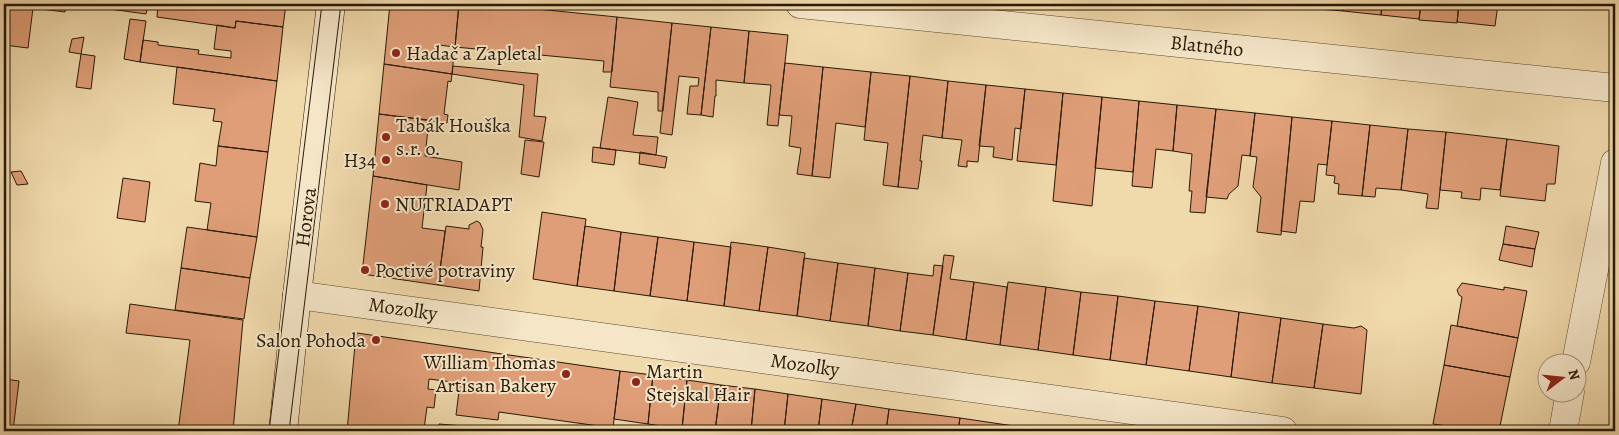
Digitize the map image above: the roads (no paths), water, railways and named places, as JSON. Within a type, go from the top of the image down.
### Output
[{"type":"street","name":"Horova","points":[[283,431],[331,4]]},
{"type":"street","name":"Blatného","points":[[800,4],[1615,88]]},
{"type":"street","points":[[1578,352],[1615,163]]},
{"type":"street","name":"Mozolky","points":[[297,295],[1283,431]]},
{"type":"street","points":[[1563,431],[1568,402]]},
{"type":"tram line","points":[[269,431],[322,4]]},
{"type":"tram line","points":[[289,431],[341,4]]},
{"type":"place","name":"Hadač a Zapletal","points":[[396,53]]},
{"type":"place","name":"Tabák Houška s.r. o.","points":[[386,137]]},
{"type":"place","name":"H34","points":[[386,160]]},
{"type":"place","name":"NUTRIADAPT","points":[[385,204]]},
{"type":"place","name":"Poctivé potraviny","points":[[365,270]]},
{"type":"place","name":"Salon Pohoda","points":[[376,340]]},
{"type":"place","name":"William Thomas Artisan Bakery","points":[[566,374]]},
{"type":"place","name":"Martin Stejskal Hair","points":[[636,382]]}]
